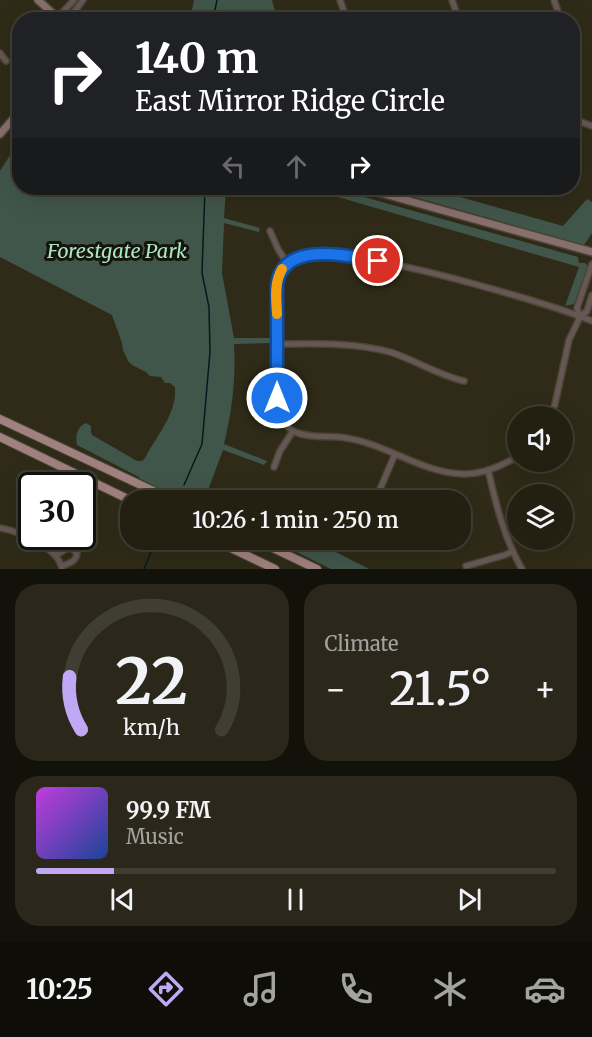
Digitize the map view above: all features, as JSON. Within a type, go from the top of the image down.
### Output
[{"type":"main road","points":[[0,418],[152,490]]},
{"type":"main road","points":[[0,437],[120,495]]},
{"type":"main road","points":[[235,550],[275,569]]},
{"type":"main road","points":[[277,550],[317,569]]},
{"type":"street","points":[[38,0],[51,12]]},
{"type":"street","points":[[65,12],[74,0]]},
{"type":"street","points":[[0,53],[6,61]]},
{"type":"street","points":[[0,134],[12,120]]},
{"type":"street","points":[[388,195],[592,252]]},
{"type":"street","points":[[270,231],[287,263]]},
{"type":"street","points":[[507,462],[480,472],[464,474],[446,472],[375,445],[347,438],[303,435],[293,431],[286,425],[277,407],[277,284],[280,272],[287,263],[301,256],[312,254],[390,263],[531,300],[592,321]]},
{"type":"street","points":[[579,317],[577,308],[592,264]]},
{"type":"street","points":[[554,406],[569,340],[579,317],[586,311],[592,295]]},
{"type":"street","points":[[277,344],[343,345],[389,352],[464,381]]},
{"type":"street","points":[[274,467],[280,451],[293,431]]},
{"type":"street","points":[[380,490],[395,454]]},
{"type":"street","points":[[488,470],[501,521],[522,569]]},
{"type":"street","points":[[0,528],[24,536],[51,551],[60,563]]},
{"type":"street","points":[[466,566],[513,551]]},
{"type":"green space","points":[[194,0],[272,0],[275,12],[191,12]]},
{"type":"green space","name":"Forestgate Park","points":[[12,152],[12,195],[226,195],[224,218],[260,228],[259,232],[224,223],[222,273],[234,338],[273,338],[273,342],[234,344],[233,395],[224,444],[267,461],[264,465],[223,450],[208,490],[162,490],[77,445],[77,432],[86,423],[91,426],[92,435],[137,461],[142,461],[170,415],[175,387],[170,383],[165,383],[161,377],[150,376],[128,361],[112,315],[0,257],[0,171]]},
{"type":"green space","points":[[331,195],[353,197],[357,195],[578,257],[579,263],[585,263],[588,267],[574,304],[565,306],[579,267]]},
{"type":"green space","points":[[408,195],[453,195],[563,226],[587,199],[592,202],[592,233],[584,245]]},
{"type":"green space","points":[[292,550],[332,550],[369,569],[331,569]]},
{"type":"waterway","points":[[215,12],[217,0]]},
{"type":"waterway","points":[[184,485],[202,444],[210,352],[209,307],[202,273],[205,195]]},
{"type":"waterway","points":[[144,569],[152,550]]},
{"type":"slow traffic","points":[[277,314],[277,284],[282,269]]},
{"type":"route","points":[[277,398],[277,284],[280,272],[295,258],[312,254],[378,261]]}]
